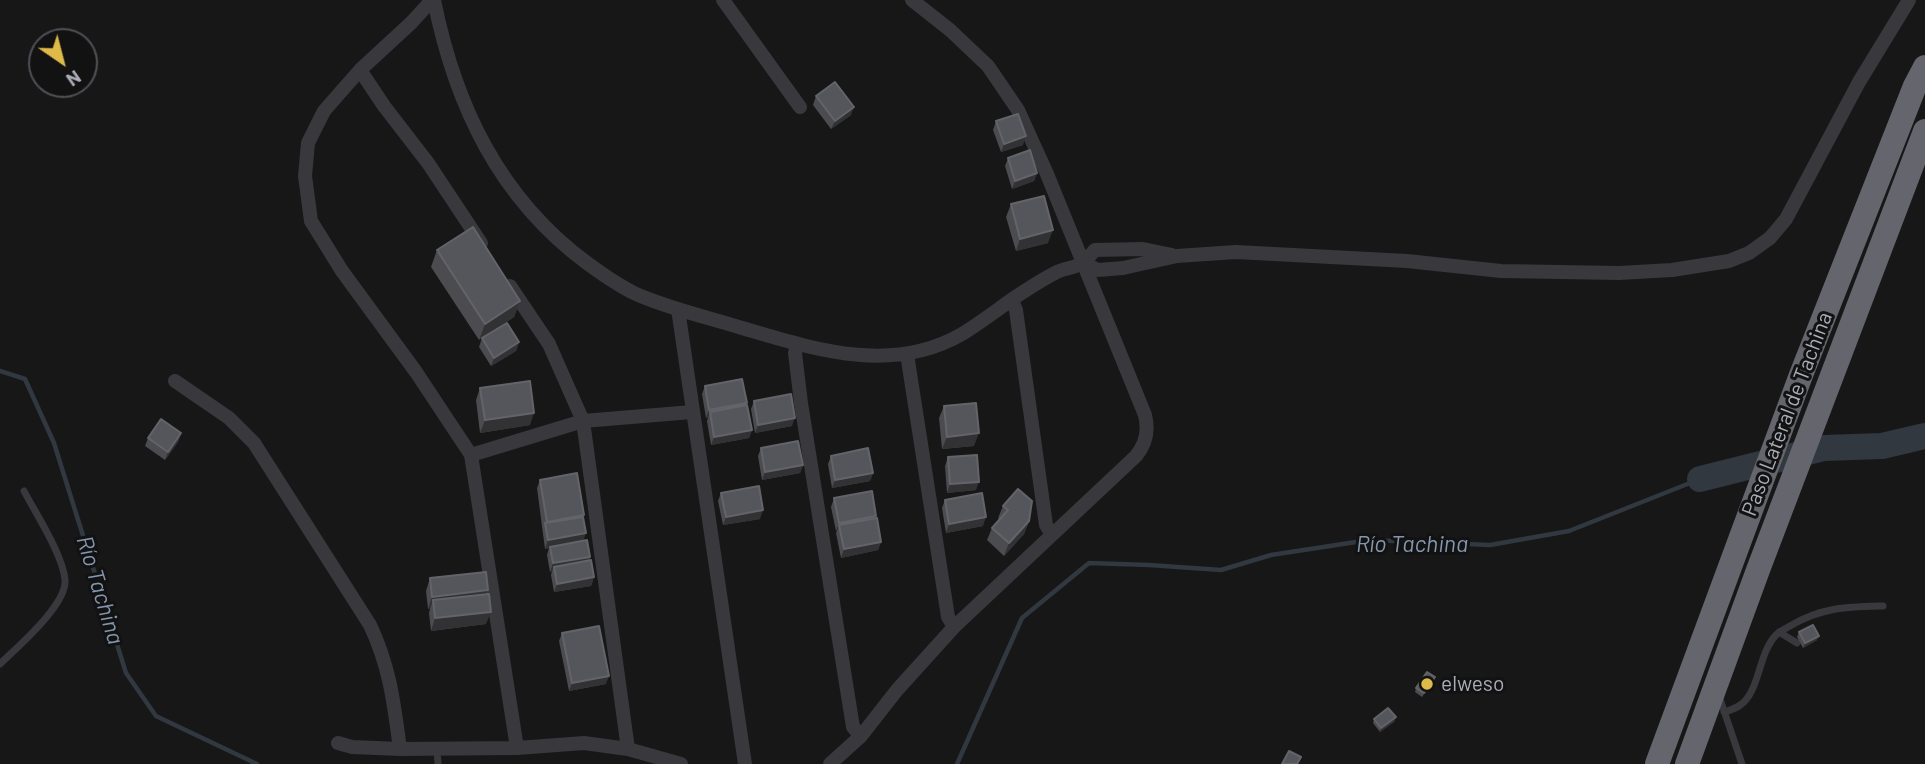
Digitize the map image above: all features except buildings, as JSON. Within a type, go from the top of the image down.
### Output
[{"type":"highway","name":"Paso Lateral de Tachina","points":[[1657,764],[1801,375],[1915,86],[1925,67]]},
{"type":"highway","name":"Paso Lateral de Tachina","points":[[1687,764],[1925,131]]},
{"type":"highway","points":[[1703,641],[1728,650]]},
{"type":"street","points":[[433,0],[360,70],[324,111],[308,143],[305,176],[311,221],[342,271],[416,372],[471,455],[517,748]]},
{"type":"street","points":[[433,0],[441,35],[465,102],[482,141],[512,189],[536,219],[565,247],[636,293],[678,309],[820,350],[877,356],[907,354],[960,335],[1057,272],[1083,263],[1095,250],[1143,249],[1177,256]]},
{"type":"street","points":[[723,0],[800,107]]},
{"type":"street","points":[[833,763],[861,736],[897,690],[954,627],[1142,450],[1147,435],[1145,415],[1047,174],[1018,110],[988,66],[912,0]]},
{"type":"street","points":[[1083,263],[1098,270],[1123,268],[1177,256],[1236,252],[1407,261],[1501,271],[1619,273],[1672,270],[1729,261],[1749,253],[1770,237],[1786,219],[1859,82],[1909,0]]},
{"type":"street","points":[[360,70],[428,163],[489,254]]},
{"type":"street","points":[[504,276],[549,344],[583,421],[628,749]]},
{"type":"street","points":[[1012,300],[1016,310],[1046,525],[1052,535]]},
{"type":"street","points":[[678,309],[745,764]]},
{"type":"street","points":[[797,344],[795,353],[801,403],[838,636],[853,727],[861,736]]},
{"type":"street","points":[[907,354],[948,617],[954,627]]},
{"type":"street","points":[[175,381],[229,418],[254,443],[370,625],[389,673],[400,750]]},
{"type":"street","points":[[471,455],[583,421],[692,412]]},
{"type":"street","points":[[338,743],[437,757],[584,743],[628,749],[681,764]]},
{"type":"lane","points":[[0,664],[39,626],[58,602],[65,582],[60,561],[24,491]]},
{"type":"lane","points":[[1724,712],[1744,702],[1751,691],[1761,661],[1779,632],[1799,621],[1838,607],[1883,606]]},
{"type":"lane","points":[[1779,632],[1797,643]]},
{"type":"lane","points":[[1715,685],[1742,764]]},
{"type":"waterway","name":"Río Tachina","points":[[0,371],[25,379],[54,443],[126,673],[156,716],[257,764]]},
{"type":"waterway","name":"Río Tachina","points":[[1700,479],[1824,448],[1882,446],[1925,436]]},
{"type":"waterway","name":"Río Tachina","points":[[957,764],[1022,618],[1089,563],[1221,570],[1271,555],[1369,540],[1490,545],[1569,531],[1700,479]]},
{"type":"place","name":"elweso","points":[[1427,684]]}]
